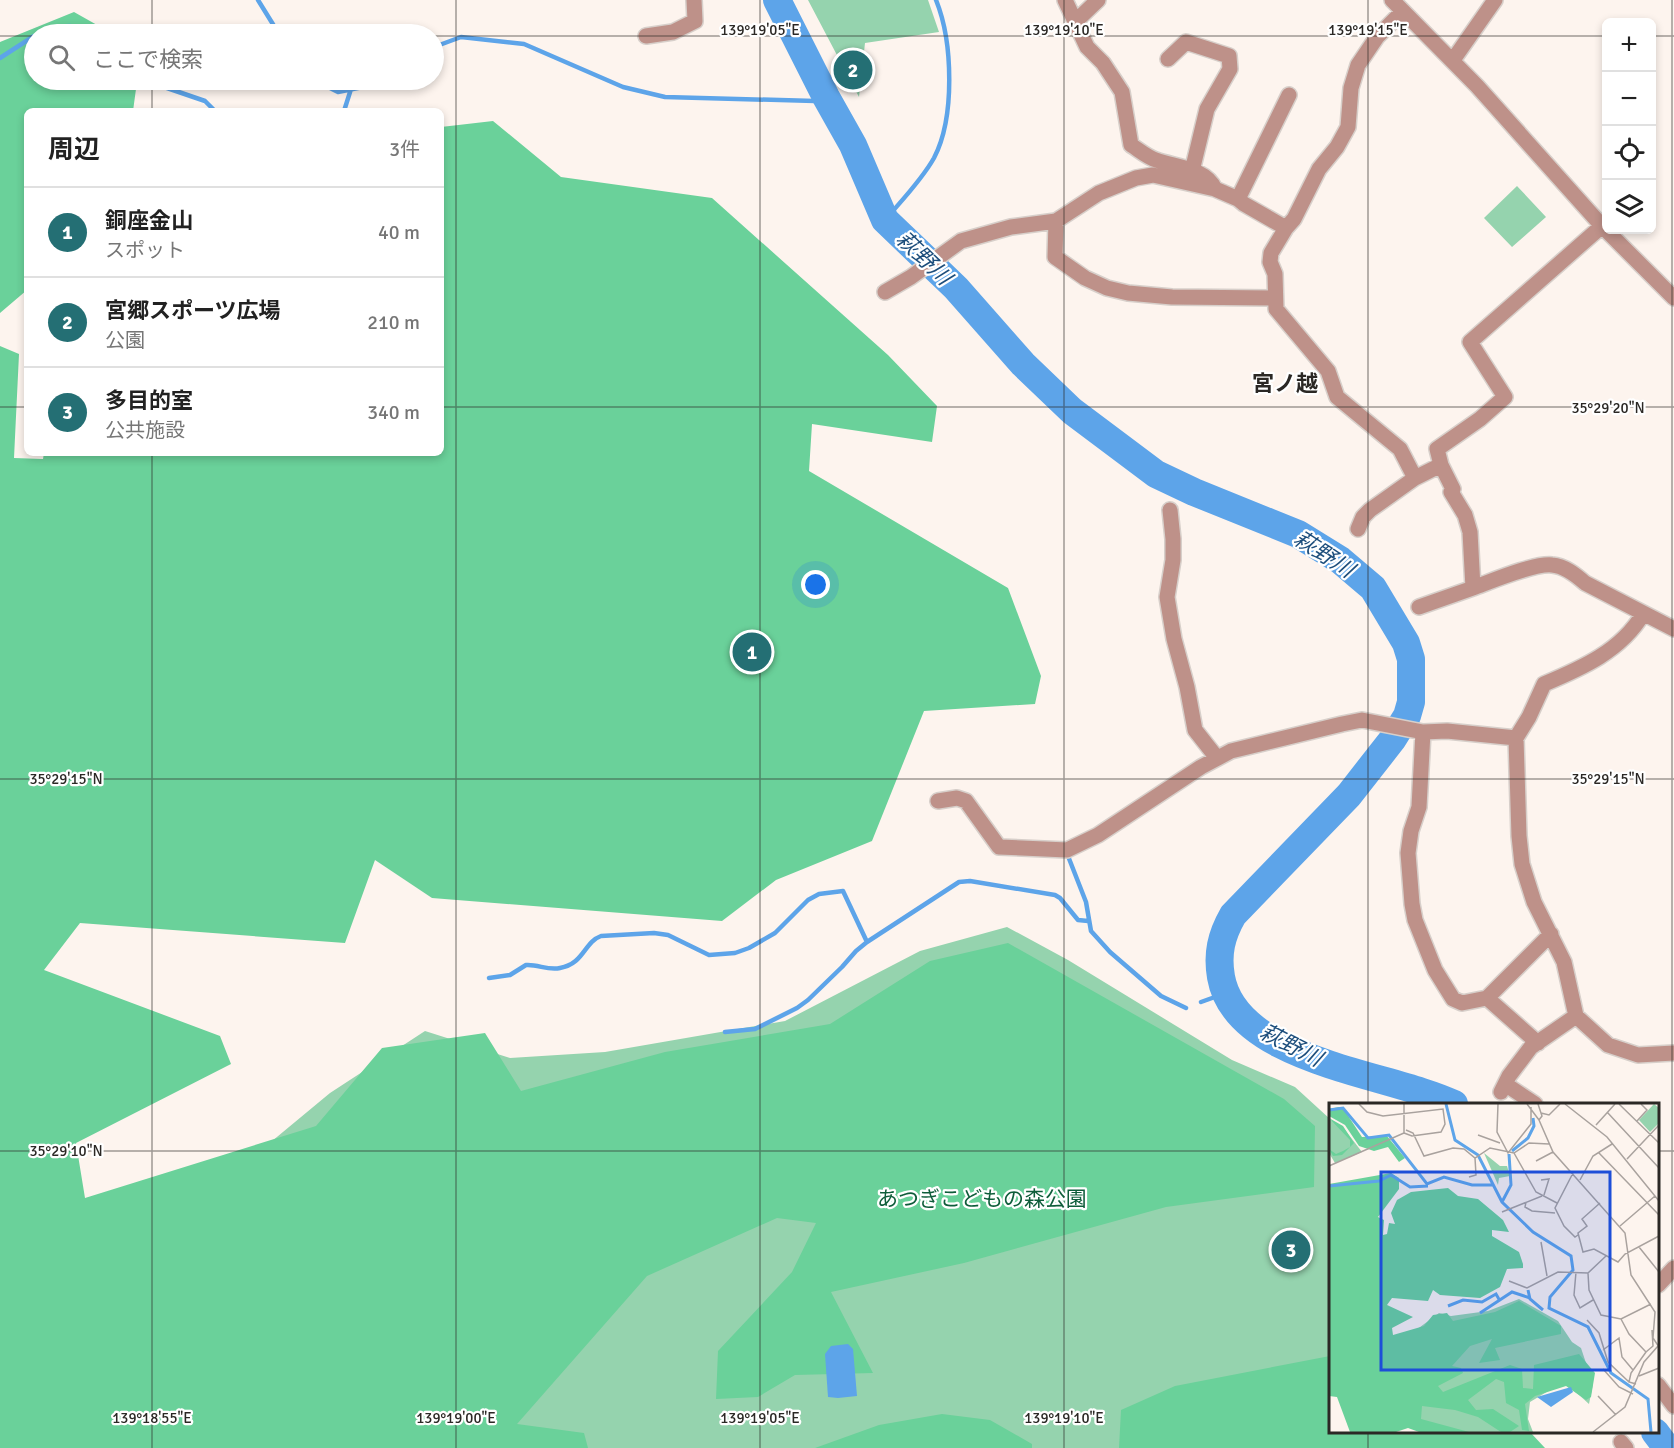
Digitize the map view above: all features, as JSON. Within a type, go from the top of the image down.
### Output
[{"type":"street","points":[[646,36],[673,32],[695,21],[694,0]]},
{"type":"street","points":[[1065,0],[1087,47],[1103,63],[1122,92],[1131,145],[1153,159],[1192,171],[1212,182],[1215,189]]},
{"type":"street","points":[[1076,22],[1098,0]]},
{"type":"street","points":[[1453,60],[1495,0]]},
{"type":"street","points":[[1415,478],[1400,449],[1337,397],[1328,371],[1276,309],[1275,274],[1270,262],[1271,254],[1294,219],[1319,169],[1337,147],[1348,127],[1351,88],[1358,65],[1398,5],[1453,60],[1602,226],[1470,342],[1505,397],[1437,449],[1440,465],[1453,489],[1451,492],[1468,523],[1473,588]]},
{"type":"street","points":[[1168,59],[1186,42],[1229,56],[1230,69],[1207,109],[1192,171]]},
{"type":"street","points":[[1238,199],[1289,95]]},
{"type":"street","points":[[885,292],[911,277],[961,241],[1011,227],[1056,220],[1099,194],[1136,178],[1153,175],[1215,189],[1238,199],[1286,228]]},
{"type":"street","points":[[1056,220],[1055,257],[1085,278],[1107,288],[1128,293],[1172,297],[1275,298]]},
{"type":"street","points":[[1610,234],[1674,298]]},
{"type":"street","points":[[1358,529],[1370,510],[1415,478],[1440,465]]},
{"type":"street","points":[[1170,510],[1173,550],[1167,597],[1174,639],[1187,687],[1194,730],[1217,758]]},
{"type":"street","points":[[1419,607],[1538,566],[1550,564],[1575,574],[1585,583],[1674,629]]},
{"type":"street","points":[[1643,614],[1624,637],[1591,664],[1544,684],[1529,717],[1516,738],[1518,825],[1522,864],[1534,902],[1564,962],[1576,1016],[1608,1045],[1638,1055],[1674,1053]]},
{"type":"street","points":[[938,801],[957,798],[966,801],[999,847],[1067,850],[1098,835],[1201,767],[1231,751],[1362,720],[1421,731],[1447,731],[1516,738]]},
{"type":"street","points":[[1421,731],[1419,807],[1411,831],[1408,853],[1415,920],[1436,970],[1453,999],[1462,1003],[1487,998],[1551,934]]},
{"type":"street","points":[[1487,998],[1538,1043]]},
{"type":"street","points":[[1533,1103],[1503,1088],[1531,1047],[1576,1016]]},
{"type":"street","points":[[1659,1284],[1674,1268]]},
{"type":"street","points":[[1659,1386],[1674,1406]]},
{"type":"green space","points":[[808,0],[928,0],[939,32],[865,43],[859,97]]},
{"type":"green space","points":[[74,12],[95,24],[44,24]]},
{"type":"green space","points":[[24,32],[24,90],[136,90],[133,108],[24,108],[24,293],[0,313],[0,42]]},
{"type":"green space","points":[[493,121],[561,177],[712,198],[888,355],[937,406],[932,442],[812,424],[809,471],[1008,588],[1041,676],[1035,704],[924,711],[872,841],[776,880],[722,921],[432,898],[375,860],[345,943],[80,923],[44,970],[220,1036],[231,1064],[76,1143],[85,1198],[316,1126],[382,1048],[485,1033],[521,1091],[665,1052],[830,1024],[930,961],[1008,943],[1284,1099],[1315,1126],[1314,1187],[1166,1207],[964,1263],[831,1292],[873,1373],[795,1375],[758,1397],[716,1399],[718,1351],[792,1272],[816,1223],[777,1218],[647,1276],[517,1424],[584,1433],[588,1448],[0,1448],[0,346],[19,354],[14,458],[43,459],[44,456],[444,456],[444,127]]},
{"type":"green space","points":[[1517,186],[1546,217],[1512,247],[1484,218]]},
{"type":"green space","name":"あつぎこどもの森公園","points":[[1007,927],[1068,960],[1232,1060],[1295,1087],[1329,1118],[1329,1433],[1521,1448],[103,1448],[225,1180],[330,1093],[425,1031],[510,1058],[605,1052],[785,1021],[920,951]]},
{"type":"green space","points":[[1329,1356],[1329,1433],[1531,1433],[1545,1448],[1119,1448],[1121,1410],[1175,1386]]},
{"type":"green space","points":[[942,1414],[990,1420],[1032,1444],[1032,1448],[815,1448],[879,1425]]},
{"type":"water","points":[[848,1344],[853,1349],[857,1396],[828,1397],[825,1354],[831,1346]]},
{"type":"waterway","points":[[258,0],[273,24]]},
{"type":"waterway","name":"萩野川","points":[[777,0],[853,145],[885,220],[956,288],[1023,364],[1072,411],[1156,474],[1298,534],[1340,560],[1373,588],[1406,643],[1411,659],[1411,702],[1407,716],[1392,740],[1349,795],[1233,915],[1221,945],[1221,977],[1233,1006],[1255,1028],[1284,1046],[1319,1061],[1426,1093],[1451,1103]]},
{"type":"waterway","points":[[885,220],[917,183],[934,158],[946,122],[948,58],[942,17],[936,0]]},
{"type":"waterway","points":[[444,43],[461,37],[524,44],[623,87],[665,97],[815,101],[826,97]]},
{"type":"waterway","points":[[0,58],[24,42]]},
{"type":"waterway","points":[[173,90],[205,101],[212,108]]},
{"type":"waterway","points":[[334,90],[338,92],[348,90]]},
{"type":"waterway","points":[[345,108],[351,90]]},
{"type":"waterway","points":[[1068,856],[1086,902],[1091,931],[1110,952],[1161,996],[1186,1008]]},
{"type":"waterway","points":[[725,1032],[755,1029],[797,1008],[867,942],[959,882],[970,881],[1055,895],[1078,920],[1088,921]]},
{"type":"waterway","points":[[489,978],[510,975],[526,965],[551,969],[568,966],[579,958],[595,939],[601,936],[654,933],[668,935],[709,955],[735,953],[775,933],[808,900],[819,894],[843,891],[867,942]]},
{"type":"waterway","points":[[1201,1002],[1226,993]]},
{"type":"waterway","name":"萩野川","points":[[1656,1433],[1667,1448]]},
{"type":"place","name":"宮郷スポーツ広場","points":[[853,70]]},
{"type":"place","name":"銅座金山","points":[[752,652]]},
{"type":"place","name":"多目的室","points":[[1291,1250]]},
{"type":"district","name":"宮ノ越","points":[[1285,383]]}]
